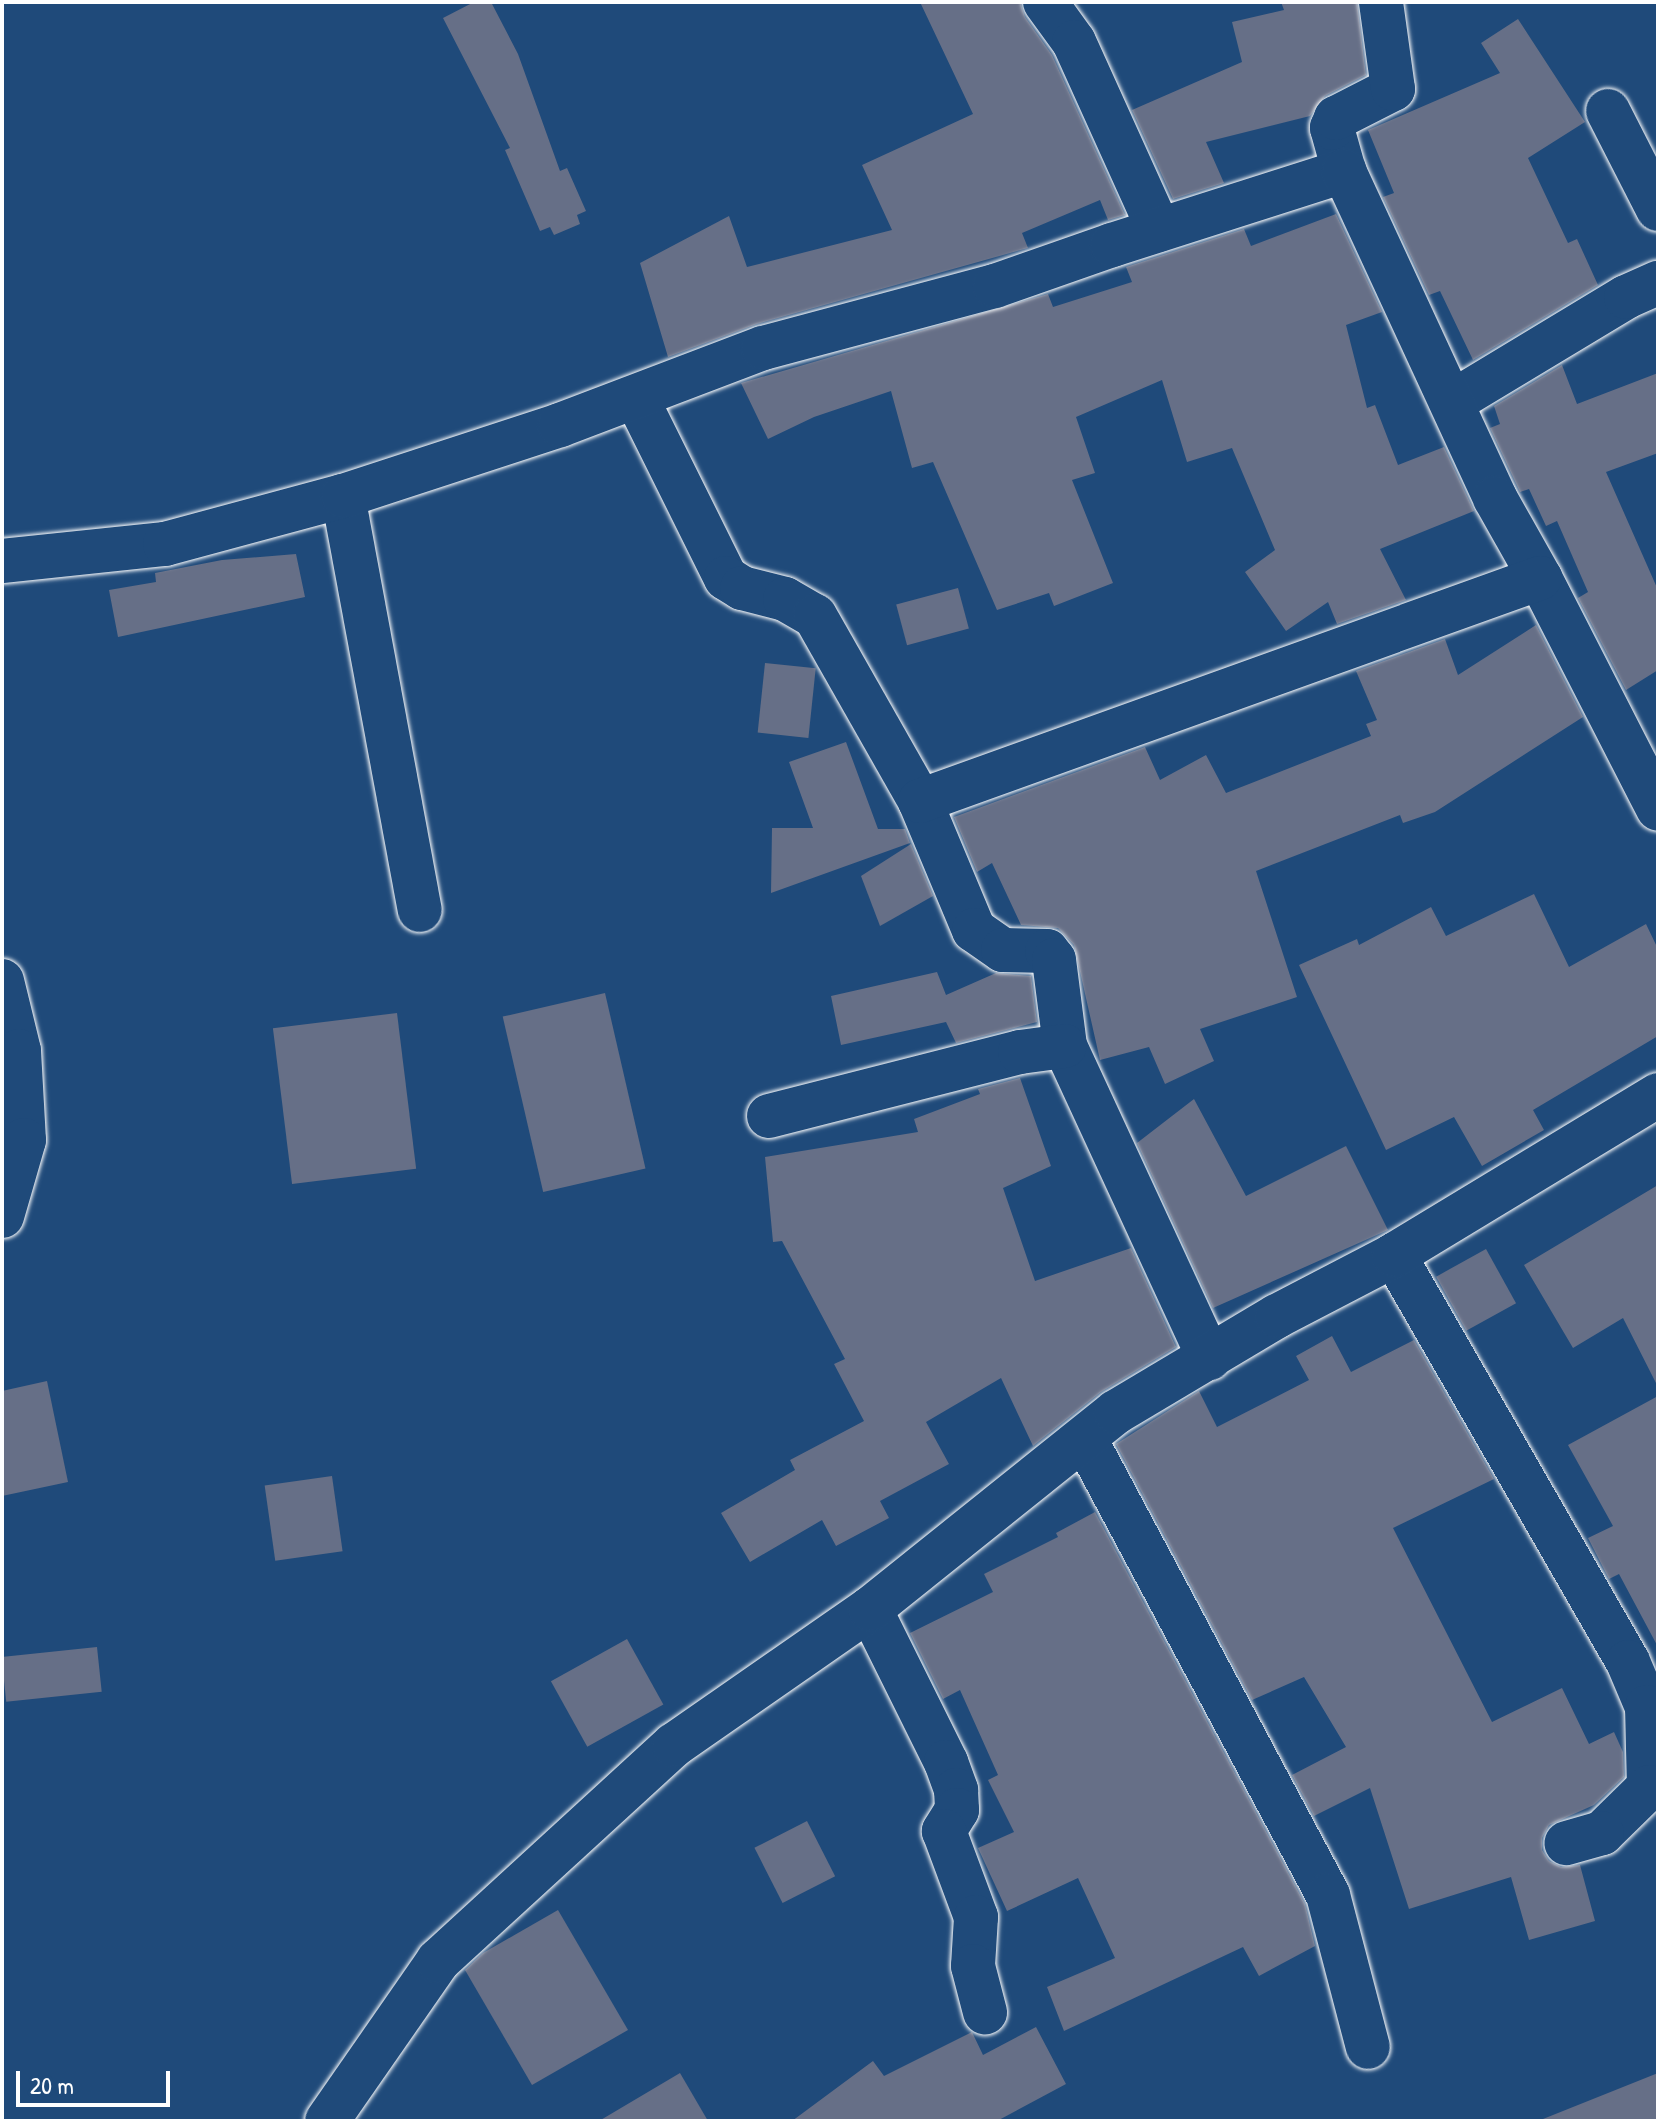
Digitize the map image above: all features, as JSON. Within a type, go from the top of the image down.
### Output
[{"type":"street","points":[[1045,2],[1074,42],[1159,230]]},
{"type":"street","points":[[1381,2],[1393,89],[1336,118],[1332,128],[1344,171],[1495,498],[1540,578],[1658,809]]},
{"type":"street","points":[[1608,111],[1658,209]]},
{"type":"street","points":[[2,561],[165,544],[343,496],[636,397],[763,348],[995,286],[1344,171]]},
{"type":"street","points":[[1452,402],[1626,297],[1658,283]]},
{"type":"street","points":[[636,397],[726,578],[742,588],[785,599],[815,616],[920,801],[974,930],[1003,950],[1047,951],[1054,960],[1065,1046],[1209,1358]]},
{"type":"street","points":[[343,496],[420,910]]},
{"type":"street","points":[[920,801],[1540,578]]},
{"type":"street","points":[[2,981],[19,1051],[24,1140],[2,1216]]},
{"type":"street","points":[[769,1116],[1020,1052],[1065,1046]]},
{"type":"street","points":[[327,2121],[438,1961],[674,1745],[870,1609],[1116,1412],[1277,1316],[1394,1255],[1658,1095]]},
{"type":"street","points":[[1394,1255],[1643,1657],[1649,1787],[1602,1833],[1566,1843]]},
{"type":"street","points":[[1085,1439],[1328,1895],[1368,2047]]},
{"type":"street","points":[[870,1609],[946,1762],[956,1790],[959,1804],[944,1831],[976,1917],[973,1966],[985,2012]]},
{"type":"building","points":[[474,2],[491,2],[518,54],[560,171],[567,168],[586,211],[577,215],[580,224],[554,235],[550,227],[540,231],[505,150],[510,148],[443,18]]},
{"type":"building","points":[[920,2],[1020,2],[1025,17],[1052,55],[1125,215],[1108,220],[1100,200],[1022,233],[1028,248],[757,324],[668,357],[640,263],[729,216],[747,267],[892,230],[862,165],[973,114]]},
{"type":"building","points":[[1281,2],[1357,2],[1366,75],[1325,96],[1310,116],[1206,142],[1224,183],[1173,199],[1132,110],[1242,62],[1232,22],[1284,10]]},
{"type":"building","points":[[1518,19],[1585,122],[1528,158],[1568,243],[1577,239],[1598,285],[1473,360],[1440,291],[1429,295],[1383,197],[1394,193],[1368,130],[1500,73],[1481,43]]},
{"type":"building","points":[[1336,214],[1382,312],[1346,325],[1367,408],[1375,405],[1398,465],[1444,447],[1474,511],[1380,549],[1406,600],[1337,624],[1328,602],[1286,631],[1245,572],[1275,550],[1232,448],[1187,462],[1162,380],[1076,417],[1095,473],[1072,480],[1113,583],[1054,606],[1049,593],[997,610],[933,462],[912,468],[891,391],[814,417],[768,439],[741,383],[1048,294],[1053,307],[1132,282],[1126,267],[1244,229],[1251,246]]},
{"type":"building","points":[[1562,365],[1577,404],[1658,373],[1658,453],[1606,472],[1658,590],[1658,670],[1626,690],[1578,598],[1588,592],[1557,521],[1546,526],[1529,489],[1520,492],[1490,428],[1500,424],[1494,406]]},
{"type":"building","points":[[296,554],[305,597],[118,637],[109,590],[156,582],[155,573],[222,560]]},
{"type":"building","points":[[958,588],[969,629],[907,645],[896,605]]},
{"type":"building","points":[[1536,625],[1583,717],[1435,812],[1403,823],[1400,815],[1256,871],[1297,997],[1200,1029],[1214,1061],[1165,1084],[1149,1047],[1100,1060],[1074,945],[1058,928],[1021,925],[992,863],[977,872],[954,817],[1145,747],[1160,780],[1206,755],[1226,793],[1371,736],[1366,724],[1377,720],[1356,671],[1445,639],[1458,675]]},
{"type":"building","points":[[765,663],[816,668],[808,738],[758,733]]},
{"type":"building","points":[[846,742],[878,829],[905,829],[910,843],[771,893],[772,828],[813,828],[789,762]]},
{"type":"building","points":[[911,844],[933,896],[880,926],[861,876]]},
{"type":"building","points":[[1534,894],[1569,967],[1646,924],[1658,949],[1658,1036],[1533,1110],[1544,1130],[1482,1166],[1454,1117],[1386,1150],[1299,965],[1357,939],[1359,945],[1431,907],[1446,936]]},
{"type":"building","points":[[937,972],[946,995],[996,973],[1031,976],[1037,1022],[956,1043],[946,1022],[841,1045],[831,996]]},
{"type":"building","points":[[605,993],[645,1168],[543,1192],[503,1017]]},
{"type":"building","points":[[397,1013],[416,1169],[292,1184],[273,1028]]},
{"type":"building","points":[[1020,1078],[1051,1166],[1003,1188],[1035,1281],[1131,1248],[1176,1347],[1101,1392],[1033,1446],[1001,1378],[926,1422],[949,1464],[880,1501],[889,1518],[836,1546],[822,1520],[750,1562],[721,1513],[795,1470],[790,1460],[864,1421],[834,1364],[845,1359],[782,1241],[773,1242],[765,1157],[918,1132],[914,1119],[980,1094],[978,1089]]},
{"type":"building","points":[[1194,1099],[1246,1196],[1346,1146],[1388,1230],[1213,1308],[1137,1143]]},
{"type":"building","points":[[1658,1185],[1658,1387],[1623,1318],[1573,1348],[1524,1265]]},
{"type":"building","points":[[1486,1249],[1516,1303],[1466,1331],[1436,1277]]},
{"type":"building","points":[[1332,1336],[1351,1372],[1414,1340],[1494,1479],[1393,1528],[1492,1722],[1562,1688],[1589,1744],[1614,1732],[1623,1752],[1624,1777],[1594,1805],[1549,1825],[1542,1838],[1542,1850],[1549,1861],[1561,1867],[1580,1865],[1595,1921],[1529,1940],[1511,1877],[1409,1909],[1370,1788],[1314,1816],[1292,1775],[1346,1747],[1304,1677],[1252,1700],[1116,1444],[1199,1391],[1217,1427],[1309,1380],[1296,1356]]},
{"type":"building","points":[[47,1381],[68,1482],[2,1496],[2,1391]]},
{"type":"building","points":[[1658,1396],[1658,1647],[1619,1574],[1609,1579],[1588,1538],[1613,1526],[1568,1445]]},
{"type":"building","points":[[332,1476],[343,1551],[275,1561],[265,1485]]},
{"type":"building","points":[[1095,1512],[1305,1904],[1315,1946],[1259,1976],[1243,1947],[1064,2031],[1047,1987],[1115,1958],[1078,1878],[1007,1911],[978,1848],[1014,1832],[988,1780],[998,1775],[960,1690],[943,1699],[910,1633],[993,1592],[984,1574],[1058,1537],[1056,1533]]},
{"type":"building","points":[[627,1639],[663,1705],[587,1747],[551,1681]]},
{"type":"building","points":[[97,1647],[102,1692],[6,1702],[2,1657]]},
{"type":"building","points":[[807,1821],[835,1876],[783,1903],[754,1848]]},
{"type":"building","points":[[558,1910],[628,2030],[532,2085],[465,1970],[483,1953]]},
{"type":"building","points":[[1036,2027],[1066,2084],[997,2121],[792,2121],[873,2061],[884,2076],[972,2032],[983,2055]]},
{"type":"building","points":[[680,2073],[708,2121],[599,2121]]},
{"type":"building","points":[[1658,2073],[1658,2121],[1543,2121],[1543,2119]]}]
